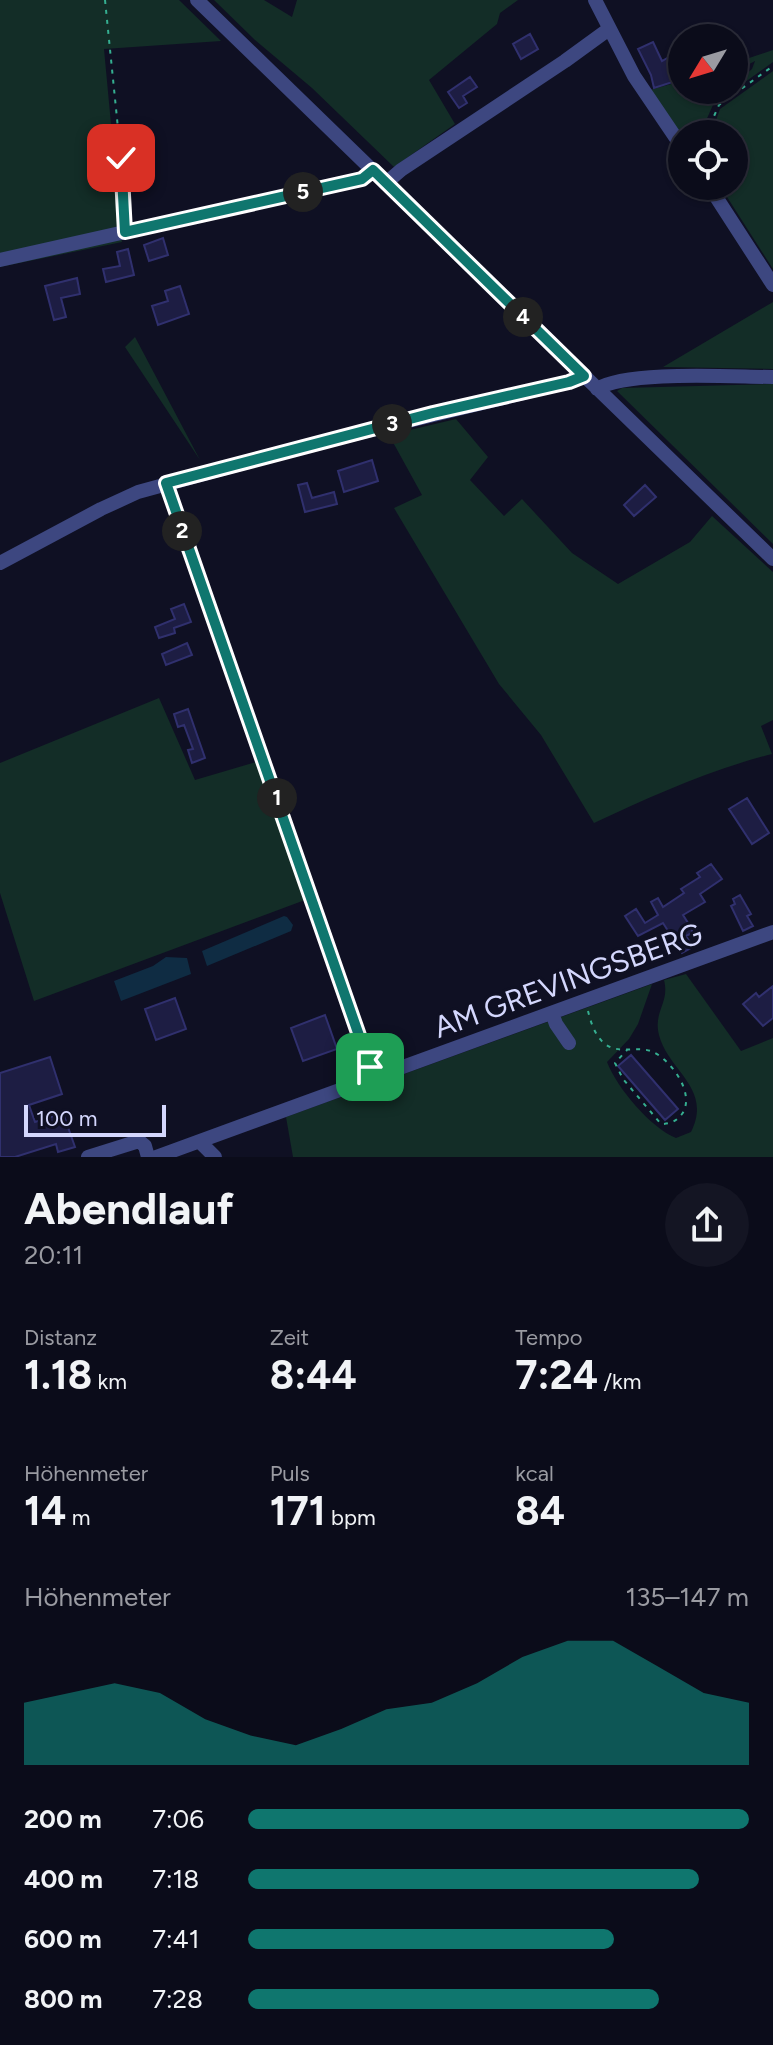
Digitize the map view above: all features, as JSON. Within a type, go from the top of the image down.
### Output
[{"type":"street","points":[[197,0],[773,559]]},
{"type":"street","points":[[595,0],[634,76],[668,126]]},
{"type":"street","points":[[386,183],[431,148],[609,29]]},
{"type":"street","points":[[0,260],[362,179],[373,170]]},
{"type":"street","points":[[718,200],[773,285]]},
{"type":"street","points":[[0,563],[101,509],[166,483],[584,376]]},
{"type":"street","points":[[597,389],[613,381],[637,378],[773,377]]},
{"type":"street","name":"AM GREVINGSBERG","points":[[156,1157],[773,932]]},
{"type":"street","points":[[552,1013],[569,1043]]},
{"type":"street","points":[[88,1157],[139,1141],[145,1146],[148,1157]]},
{"type":"street","points":[[200,1142],[215,1157]]},
{"type":"path","points":[[105,0],[125,232]]},
{"type":"path","points":[[712,120],[719,105],[773,66]]},
{"type":"path","points":[[166,483],[344,997],[376,1078]]},
{"type":"path","points":[[584,1001],[593,1028],[603,1042],[613,1049],[627,1050],[652,1052],[669,1065],[684,1087],[686,1108],[672,1123],[661,1124],[623,1079],[615,1063],[627,1050]]},
{"type":"green space","points":[[0,0],[179,0],[221,41],[104,49],[122,242],[0,267]]},
{"type":"green space","points":[[214,0],[264,0],[292,17],[297,0],[518,0],[500,13],[497,24],[429,80],[455,124],[394,167]]},
{"type":"green space","points":[[773,50],[773,62],[748,80],[748,73],[755,61],[748,65],[748,58]]},
{"type":"green space","points":[[773,71],[773,269],[729,200],[748,200],[748,120],[716,120],[720,109],[727,104],[748,104],[748,89]]},
{"type":"green space","points":[[668,85],[668,104],[714,104],[706,120],[670,120],[650,90]]},
{"type":"green space","points":[[773,302],[773,369],[663,367]]},
{"type":"green space","points":[[135,337],[200,460],[125,347]]},
{"type":"green space","points":[[773,384],[773,544],[617,391],[622,388]]},
{"type":"green space","points":[[456,419],[488,457],[470,480],[504,516],[522,499],[572,553],[618,584],[690,542],[712,516],[773,572],[773,720],[761,726],[772,754],[703,776],[594,823],[541,735],[499,684],[394,508],[422,495],[389,435]]},
{"type":"green space","points":[[159,698],[195,780],[256,762],[305,900],[34,1001],[0,893],[0,763]]},
{"type":"green space","points":[[686,974],[741,1051],[773,1038],[773,1157],[293,1157],[286,1117],[652,984],[638,1024],[629,1039],[607,1062],[627,1095],[656,1126],[676,1138],[691,1132],[697,1103],[687,1080],[664,1048],[658,1027],[665,995],[664,980]]},
{"type":"water","points":[[284,916],[293,925],[291,931],[207,966],[202,951]]},
{"type":"water","points":[[166,957],[187,958],[191,974],[121,1001],[114,981],[153,966]]},
{"type":"building","points":[[530,34],[538,49],[521,59],[513,44]]},
{"type":"building","points":[[653,42],[662,61],[668,58],[668,84],[654,88],[638,49]]},
{"type":"building","points":[[470,77],[477,87],[463,96],[467,103],[459,108],[448,92]]},
{"type":"building","points":[[163,238],[168,255],[149,261],[144,245]]},
{"type":"building","points":[[128,249],[134,275],[106,282],[103,269],[120,266],[117,252]]},
{"type":"building","points":[[77,278],[80,294],[61,298],[66,317],[54,320],[45,286]]},
{"type":"building","points":[[180,286],[189,314],[158,325],[152,306],[168,301],[165,291]]},
{"type":"building","points":[[372,460],[378,481],[344,492],[338,471]]},
{"type":"building","points":[[307,483],[312,498],[334,492],[337,504],[305,512],[298,485]]},
{"type":"building","points":[[645,485],[656,497],[634,516],[624,505]]},
{"type":"building","points":[[184,604],[191,622],[174,628],[175,633],[159,638],[155,627],[175,619],[171,609]]},
{"type":"building","points":[[187,643],[192,655],[166,665],[162,654]]},
{"type":"building","points":[[188,709],[205,758],[192,763],[188,750],[193,749],[184,725],[178,727],[174,714]]},
{"type":"building","points":[[747,798],[769,833],[752,844],[729,809]]},
{"type":"building","points":[[711,864],[722,879],[700,894],[705,902],[683,915],[692,929],[692,933],[686,936],[693,947],[682,953],[663,923],[638,936],[625,916],[636,909],[645,923],[658,915],[651,902],[658,898],[663,907],[684,893],[681,889],[700,877],[697,873]]},
{"type":"building","points":[[740,895],[751,914],[747,916],[753,926],[743,931],[731,906],[735,904],[733,899]]},
{"type":"building","points":[[773,986],[773,1018],[763,1026],[743,1004],[756,993],[759,997]]},
{"type":"building","points":[[175,998],[186,1029],[156,1040],[145,1009]]},
{"type":"building","points":[[325,1015],[337,1049],[303,1061],[291,1028]]},
{"type":"building","points":[[631,1055],[678,1109],[665,1120],[618,1066]]},
{"type":"building","points":[[50,1057],[62,1094],[29,1105],[35,1122],[63,1113],[75,1147],[58,1152],[56,1144],[15,1157],[0,1157],[0,1073]]},
{"type":"route","points":[[121,158],[125,232],[362,179],[373,170],[584,376],[166,483],[370,1067]]}]
